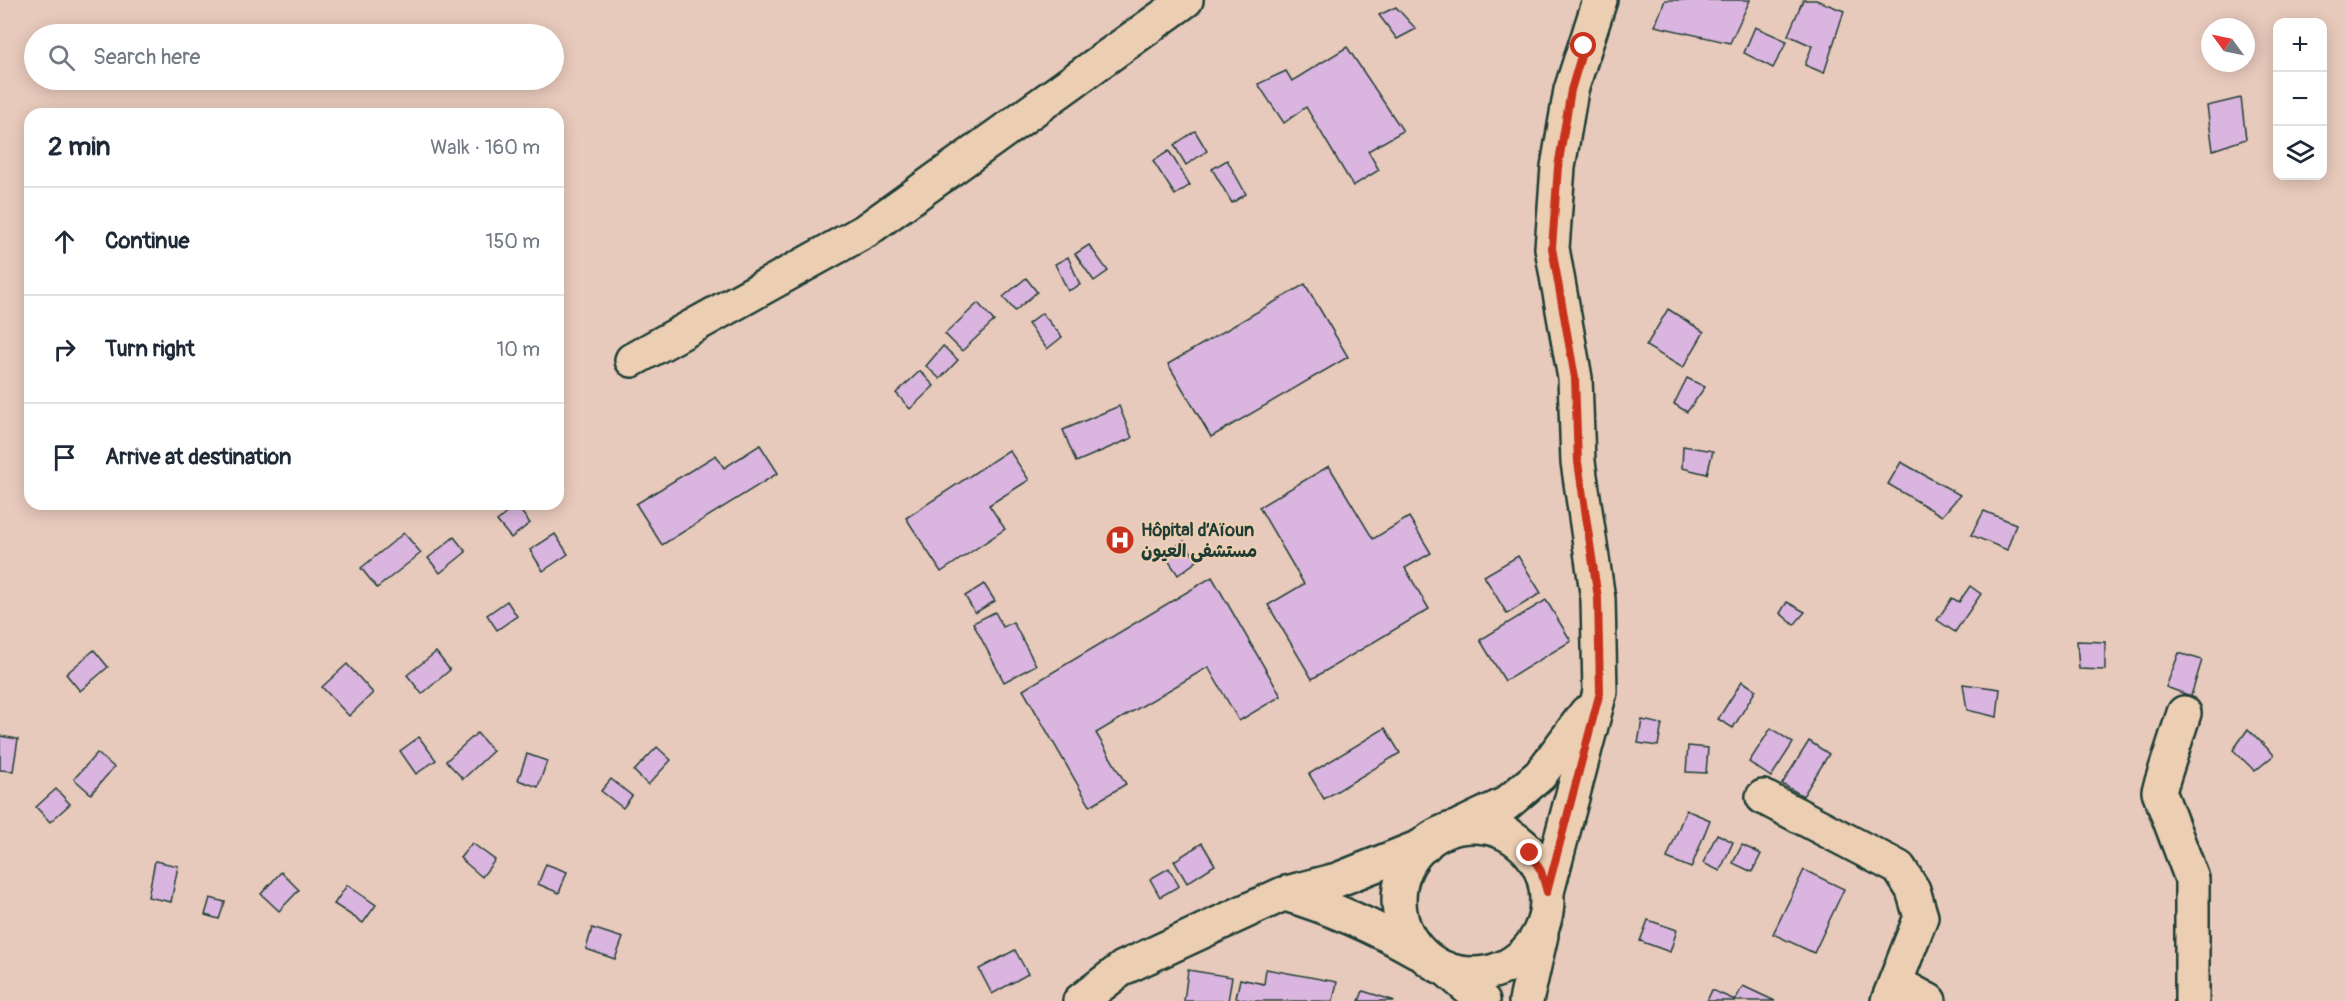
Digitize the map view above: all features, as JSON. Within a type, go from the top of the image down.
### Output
[{"type":"street","points":[[632,360],[865,231],[1186,0]]},
{"type":"street","points":[[1526,1001],[1545,907],[1600,692],[1598,598],[1578,462],[1575,378],[1552,248],[1558,167],[1571,90],[1600,0]]},
{"type":"street","points":[[1080,1001],[1123,968],[1283,894],[1337,880],[1439,837],[1506,804],[1540,775],[1600,692]]},
{"type":"street","points":[[2184,713],[2159,791],[2192,879],[2192,1001]]},
{"type":"street","points":[[1763,797],[1899,868],[1913,890],[1921,917],[1892,992],[1929,1001]]},
{"type":"street","points":[[1484,827],[1514,838],[1536,862],[1545,907],[1527,950],[1500,969],[1467,974],[1433,961],[1405,927],[1400,898],[1407,868],[1439,837],[1484,827]]},
{"type":"street","points":[[1283,894],[1332,908],[1370,924],[1433,961],[1483,1001]]},
{"type":"building","points":[[1665,0],[1750,0],[1730,43],[1655,26]]},
{"type":"building","points":[[1803,0],[1816,0],[1844,11],[1824,73],[1805,65],[1812,46],[1788,35]]},
{"type":"building","points":[[1396,7],[1416,29],[1397,39],[1379,15]]},
{"type":"building","points":[[1755,27],[1787,41],[1773,68],[1744,53]]},
{"type":"building","points":[[1347,47],[1403,131],[1368,151],[1379,170],[1353,186],[1306,107],[1284,123],[1258,84],[1286,71],[1292,81]]},
{"type":"building","points":[[2241,98],[2246,139],[2213,150],[2207,106]]},
{"type":"building","points":[[1195,131],[1207,151],[1186,165],[1174,145]]},
{"type":"building","points":[[1169,151],[1190,185],[1175,195],[1153,161]]},
{"type":"building","points":[[1227,160],[1246,194],[1232,203],[1212,169]]},
{"type":"building","points":[[1089,245],[1108,271],[1094,281],[1075,254]]},
{"type":"building","points":[[1068,257],[1080,285],[1068,291],[1055,264]]},
{"type":"building","points":[[1026,278],[1037,292],[1015,311],[1003,297]]},
{"type":"building","points":[[1305,284],[1348,357],[1211,437],[1168,364]]},
{"type":"building","points":[[978,303],[994,321],[962,351],[945,334]]},
{"type":"building","points":[[1668,309],[1704,332],[1683,368],[1646,346]]},
{"type":"building","points":[[1042,313],[1062,337],[1047,349],[1028,324]]},
{"type":"building","points":[[943,346],[958,360],[940,379],[926,366]]},
{"type":"building","points":[[920,371],[934,386],[910,409],[896,393]]},
{"type":"building","points":[[1687,378],[1705,387],[1687,412],[1674,404]]},
{"type":"building","points":[[1119,406],[1132,438],[1076,462],[1063,430]]},
{"type":"building","points":[[760,445],[778,473],[662,545],[636,504],[716,455],[724,468]]},
{"type":"building","points":[[1683,446],[1713,451],[1707,474],[1682,468]]},
{"type":"building","points":[[1009,450],[1029,480],[989,505],[1005,529],[941,572],[906,518]]},
{"type":"building","points":[[1901,462],[1960,495],[1942,516],[1888,484]]},
{"type":"building","points":[[1329,466],[1373,539],[1409,517],[1431,553],[1405,568],[1429,609],[1312,679],[1268,605],[1304,584],[1259,507]]},
{"type":"building","points":[[510,510],[520,510],[530,523],[511,538],[497,521]]},
{"type":"building","points":[[1984,511],[2016,524],[2007,550],[1971,535]]},
{"type":"building","points":[[404,533],[421,553],[377,588],[361,568]]},
{"type":"building","points":[[555,534],[568,554],[543,571],[530,550]]},
{"type":"building","points":[[454,537],[466,552],[440,573],[428,558]]},
{"type":"building","points":[[1184,541],[1197,561],[1178,575],[1164,554]]},
{"type":"building","points":[[1518,556],[1541,593],[1507,614],[1484,576]]},
{"type":"building","points":[[1212,577],[1281,696],[1239,721],[1208,667],[1096,733],[1126,784],[1090,806],[1023,690]]},
{"type":"building","points":[[984,584],[995,601],[975,613],[965,596]]},
{"type":"building","points":[[1970,586],[1981,594],[1955,632],[1937,620],[1952,598],[1959,602]]},
{"type":"building","points":[[1546,600],[1571,641],[1505,681],[1480,640]]},
{"type":"building","points":[[507,601],[517,616],[497,630],[487,615]]},
{"type":"building","points":[[1787,602],[1805,612],[1794,625],[1780,613]]},
{"type":"building","points":[[995,612],[1003,627],[1013,622],[1036,665],[1004,682],[973,623]]},
{"type":"building","points":[[2077,641],[2105,642],[2105,670],[2079,669]]},
{"type":"building","points":[[94,650],[108,667],[80,691],[66,674]]},
{"type":"building","points":[[436,652],[450,670],[422,694],[407,675]]},
{"type":"building","points":[[2179,653],[2202,660],[2191,696],[2166,687]]},
{"type":"building","points":[[347,664],[373,693],[349,716],[322,687]]},
{"type":"building","points":[[1742,681],[1756,690],[1733,728],[1718,719]]},
{"type":"building","points":[[1963,684],[2000,689],[1997,717],[1967,710]]},
{"type":"building","points":[[1642,720],[1662,724],[1658,746],[1638,743]]},
{"type":"building","points":[[1385,728],[1400,753],[1324,799],[1309,774]]},
{"type":"building","points":[[1771,728],[1793,743],[1771,777],[1749,762]]},
{"type":"building","points":[[2248,729],[2274,755],[2255,771],[2233,750]]},
{"type":"building","points":[[477,733],[493,751],[463,779],[446,761]]},
{"type":"building","points":[[0,736],[18,739],[13,771],[0,770]]},
{"type":"building","points":[[419,737],[436,760],[416,774],[400,751]]},
{"type":"building","points":[[1809,741],[1829,754],[1803,796],[1782,784]]},
{"type":"building","points":[[1688,746],[1708,748],[1706,773],[1686,772]]},
{"type":"building","points":[[657,747],[671,760],[648,785],[634,771]]},
{"type":"building","points":[[97,753],[114,767],[91,794],[74,779]]},
{"type":"building","points":[[527,754],[547,761],[538,787],[518,780]]},
{"type":"building","points":[[611,779],[632,796],[623,808],[601,791]]},
{"type":"building","points":[[56,789],[70,804],[50,822],[36,807]]},
{"type":"building","points":[[1686,810],[1710,820],[1691,868],[1667,858]]},
{"type":"building","points":[[1717,834],[1733,842],[1720,871],[1703,863]]},
{"type":"building","points":[[472,843],[495,860],[482,877],[460,858]]},
{"type":"building","points":[[1202,843],[1215,865],[1187,883],[1174,861]]},
{"type":"building","points":[[1742,845],[1761,854],[1752,872],[1733,863]]},
{"type":"building","points":[[155,861],[178,866],[171,902],[148,897]]},
{"type":"building","points":[[546,864],[567,872],[559,893],[538,884]]},
{"type":"building","points":[[1169,868],[1179,886],[1160,897],[1150,879]]},
{"type":"building","points":[[1804,870],[1844,889],[1814,953],[1773,934]]},
{"type":"building","points":[[281,872],[299,890],[279,911],[261,894]]},
{"type":"building","points":[[347,885],[376,905],[363,923],[334,904]]},
{"type":"building","points":[[210,898],[225,902],[219,919],[205,915]]},
{"type":"building","points":[[1648,920],[1677,930],[1670,952],[1640,941]]},
{"type":"building","points":[[592,928],[623,938],[615,959],[586,949]]},
{"type":"building","points":[[1015,950],[1028,974],[992,994],[979,969]]},
{"type":"building","points":[[1266,969],[1337,982],[1333,1001],[1253,1001],[1236,998],[1240,979],[1264,984]]},
{"type":"building","points":[[1188,970],[1232,977],[1228,1001],[1184,1001]]},
{"type":"building","points":[[1743,986],[1775,1001],[1707,1001],[1712,990],[1735,1000]]},
{"type":"building","points":[[1363,991],[1395,1001],[1359,1001]]},
{"type":"place","name":"Hôpital d’Aïoun مستشفى العيون","points":[[1120,540]]},
{"type":"route","points":[[1530,853],[1541,871],[1547,892],[1600,692],[1598,598],[1578,462],[1575,378],[1552,248],[1558,167],[1571,90],[1584,46]]}]
